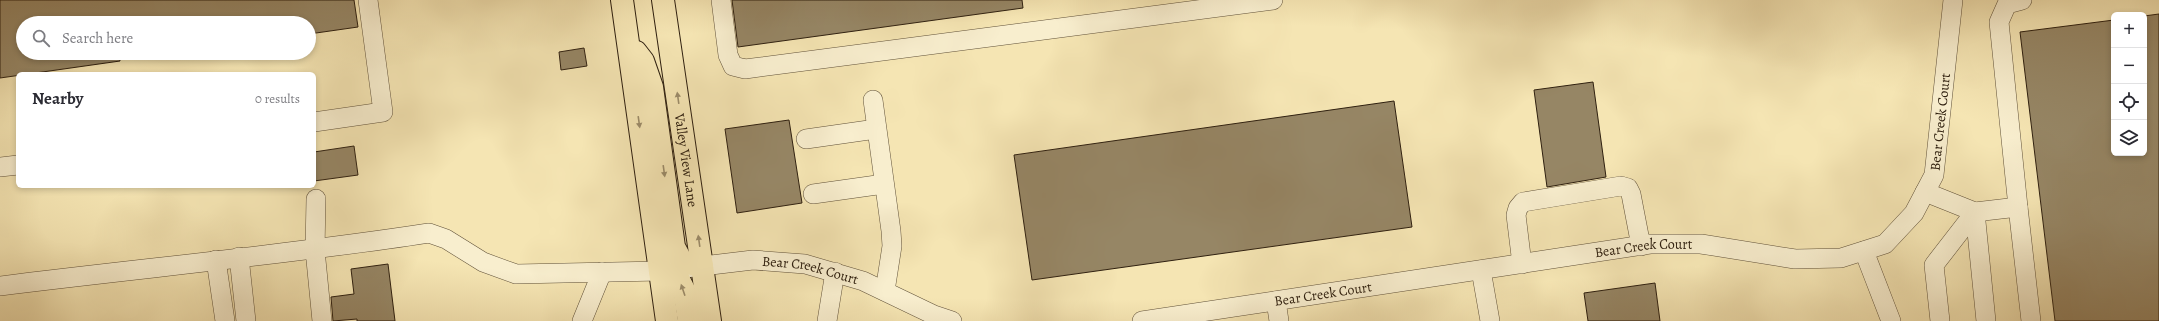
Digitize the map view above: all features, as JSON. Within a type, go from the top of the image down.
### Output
[{"type":"main road","points":[[622,0],[667,321]]},
{"type":"main road","name":"Valley View Lane","points":[[663,0],[710,321]]},
{"type":"main road","points":[[628,41],[643,61],[652,87],[674,247],[682,262],[702,266]]},
{"type":"main road","points":[[660,271],[678,278],[684,290],[689,321]]},
{"type":"street","points":[[316,122],[384,112],[368,0]]},
{"type":"street","points":[[721,0],[728,55],[733,66],[745,69],[1273,0]]},
{"type":"street","name":"Bear Creek Court","points":[[1142,321],[1641,246],[1701,244],[1795,259],[1841,258],[1886,244],[1914,213],[1934,175],[1953,0]]},
{"type":"street","points":[[2022,0],[2007,4],[1999,22],[2031,321]]},
{"type":"street","points":[[873,100],[892,246],[885,292]]},
{"type":"street","points":[[806,139],[876,129]]},
{"type":"street","points":[[0,167],[16,165]]},
{"type":"street","points":[[813,194],[884,184]]},
{"type":"street","points":[[1522,264],[1516,215],[1523,202],[1621,186],[1628,188],[1631,194],[1641,246]]},
{"type":"street","points":[[1925,192],[1975,212],[2018,207]]},
{"type":"street","points":[[316,199],[315,250],[322,321]]},
{"type":"street","points":[[1940,321],[1934,265],[1975,212]]},
{"type":"street","points":[[1975,212],[1986,321]]},
{"type":"street","name":"Bear Creek Court","points":[[0,286],[239,257],[315,250],[429,233],[446,239],[483,262],[516,274],[660,271],[753,260],[805,264],[863,281],[945,320]]},
{"type":"street","points":[[1864,251],[1891,321]]},
{"type":"street","points":[[239,257],[246,321]]},
{"type":"street","points":[[216,260],[225,321]]},
{"type":"street","points":[[1481,270],[1490,321]]},
{"type":"street","points":[[582,321],[602,272]]},
{"type":"street","points":[[827,321],[835,272]]},
{"type":"street","points":[[1276,301],[1279,321]]},
{"type":"building","points":[[0,0],[354,0],[358,27],[316,33],[316,16],[16,16],[16,60],[120,61],[42,72],[16,72],[16,76],[0,78]]},
{"type":"building","points":[[732,0],[1022,0],[1023,8],[738,47]]},
{"type":"building","points":[[2159,14],[2159,321],[2055,321],[2020,32],[2111,20],[2111,156],[2147,156],[2147,16]]},
{"type":"building","points":[[584,48],[587,66],[561,70],[559,52]]},
{"type":"building","points":[[1593,82],[1606,177],[1547,187],[1534,90]]},
{"type":"building","points":[[1394,101],[1412,227],[1032,280],[1014,155]]},
{"type":"building","points":[[789,120],[802,203],[737,213],[725,129]]},
{"type":"building","points":[[354,146],[358,175],[316,181],[316,152]]},
{"type":"building","points":[[388,264],[395,321],[357,321],[357,319],[333,321],[331,297],[354,294],[351,269]]},
{"type":"building","points":[[1655,283],[1660,321],[1588,321],[1584,293]]}]
